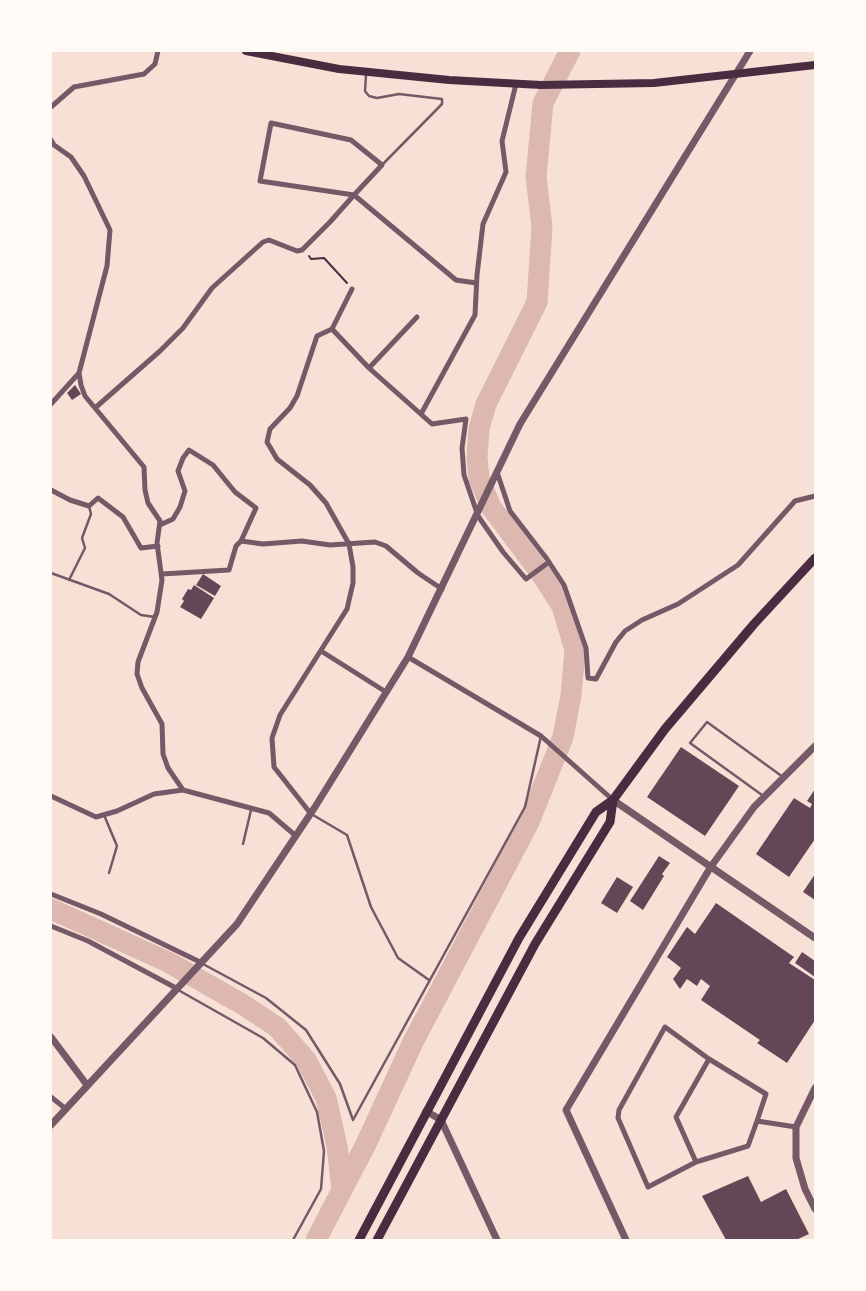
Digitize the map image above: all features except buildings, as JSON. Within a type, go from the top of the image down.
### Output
[{"type":"main road","points":[[246,51],[339,69],[449,80],[541,85],[654,83],[815,65]]},
{"type":"main road","points":[[359,1240],[519,938],[596,812],[613,800],[665,729],[754,624],[815,558]]},
{"type":"main road","points":[[377,1240],[535,944],[610,822],[613,800]]},
{"type":"street","points":[[51,107],[74,87],[144,74],[155,64],[159,51]]},
{"type":"street","points":[[51,1125],[237,925],[311,814],[408,657],[479,515],[520,425],[750,51]]},
{"type":"street","points":[[421,414],[475,315],[483,224],[506,172],[502,141],[516,84]]},
{"type":"street","points":[[95,408],[160,351],[183,328],[212,288],[262,242],[269,240],[297,251],[302,250],[354,195],[382,165],[351,140],[271,123],[260,181],[354,195],[456,280],[476,283]]},
{"type":"street","points":[[51,140],[78,166],[95,195],[110,230],[107,266],[79,373],[80,385],[85,396],[144,467],[148,502],[160,521],[158,547],[162,574],[155,617],[138,662],[137,674],[162,724],[163,754],[167,768],[183,790]]},
{"type":"street","points":[[311,814],[274,767],[272,738],[280,715],[347,609],[353,583],[349,544],[326,503],[310,485],[277,459],[267,442],[270,429],[290,408],[297,396],[317,335],[332,329],[352,289]]},
{"type":"street","points":[[369,368],[417,317]]},
{"type":"street","points":[[332,329],[369,368],[432,424],[466,419],[462,448],[464,475],[479,515],[503,552],[526,579],[549,562]]},
{"type":"street","points":[[51,404],[79,373]]},
{"type":"street","points":[[159,525],[173,519],[180,507],[185,491],[178,471],[189,450],[213,465],[235,492],[256,508],[242,541],[236,546],[229,570],[162,574]]},
{"type":"street","points":[[497,476],[510,511],[564,585],[586,648],[588,678],[596,679],[625,631],[678,604],[738,565],[795,501],[815,496]]},
{"type":"street","points":[[51,490],[89,506],[98,498],[123,517],[141,548],[158,547]]},
{"type":"street","points":[[242,541],[263,544],[302,541],[330,545],[375,542],[386,546],[442,589]]},
{"type":"street","points":[[321,651],[386,692]]},
{"type":"street","points":[[408,657],[541,736],[613,800],[815,938]]},
{"type":"street","points":[[626,1240],[566,1110],[710,868],[754,807],[815,746]]},
{"type":"street","points":[[52,799],[96,817],[154,794],[183,790],[269,813],[296,836]]},
{"type":"street","points":[[51,894],[101,914],[198,964]]},
{"type":"street","points":[[51,926],[177,987]]},
{"type":"street","points":[[665,1027],[709,1059],[766,1094],[757,1121],[748,1146],[696,1162],[649,1186],[618,1118],[665,1027]]},
{"type":"street","points":[[51,1038],[87,1086]]},
{"type":"street","points":[[696,1162],[676,1117],[709,1059]]},
{"type":"street","points":[[815,1088],[796,1127],[796,1158],[805,1189],[815,1209]]},
{"type":"street","points":[[51,1097],[66,1109]]},
{"type":"street","points":[[426,1111],[441,1120],[497,1240]]},
{"type":"street","points":[[757,1121],[796,1127]]},
{"type":"lane","points":[[367,71],[365,91],[369,96],[377,98],[399,94],[442,99],[442,104],[382,165]]},
{"type":"lane","points":[[69,580],[85,548],[82,538],[91,514],[89,506]]},
{"type":"lane","points":[[51,573],[109,594],[141,615],[155,617]]},
{"type":"lane","points":[[765,796],[690,743],[707,722],[784,778]]},
{"type":"lane","points":[[198,964],[266,998],[306,1030],[340,1084],[353,1119],[525,807],[541,736]]},
{"type":"lane","points":[[243,844],[251,808]]},
{"type":"lane","points":[[311,814],[347,835],[371,907],[398,958],[429,980]]},
{"type":"lane","points":[[104,815],[117,846],[110,873]]},
{"type":"lane","points":[[177,987],[263,1038],[295,1065],[317,1112],[324,1151],[321,1189],[293,1240]]},
{"type":"path","points":[[302,250],[311,259],[324,258],[352,289]]},
{"type":"waterway","points":[[316,1240],[366,1144],[413,1042],[529,822],[563,737],[571,695],[575,650],[562,606],[491,507],[479,478],[477,457],[479,429],[486,404],[537,302],[542,227],[536,177],[543,103],[570,51]]},
{"type":"waterway","points":[[51,909],[168,962],[277,1027],[306,1060],[326,1098],[337,1146],[342,1190]]}]
